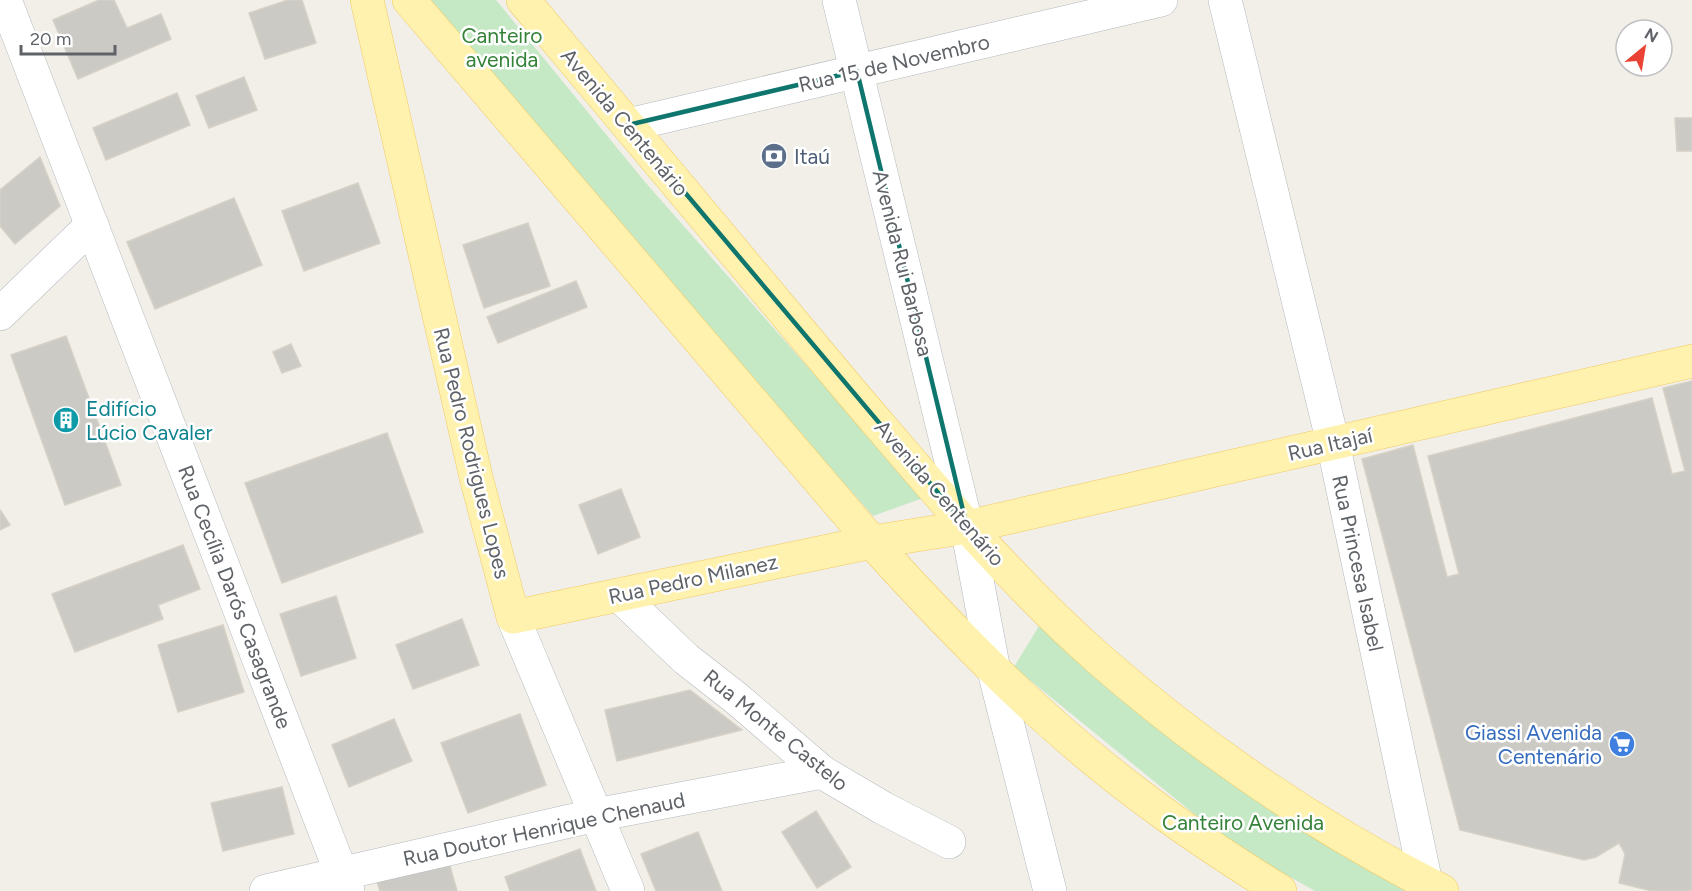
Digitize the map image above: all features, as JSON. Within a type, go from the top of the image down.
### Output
[{"type":"main road","name":"Rua Pedro Rodrigues Lopes","points":[[367,0],[476,477],[513,617]]},
{"type":"main road","points":[[409,0],[872,542],[994,671],[1055,726],[1154,807],[1280,891]]},
{"type":"main road","name":"Avenida Centenário","points":[[523,0],[967,527],[1032,596],[1099,659],[1184,728],[1272,792],[1372,855],[1434,887]]},
{"type":"main road","name":"Rua Itajaí","points":[[872,542],[967,527],[1692,361]]},
{"type":"main road","name":"Rua Pedro Milanez","points":[[513,617],[872,542]]},
{"type":"street","name":"Rua Cecília Darós Casagrande","points":[[5,0],[345,882]]},
{"type":"street","name":"Avenida Rui Barbosa","points":[[839,0],[967,527],[994,671],[1050,891]]},
{"type":"street","name":"Rua 15 de Novembro","points":[[628,125],[1161,0]]},
{"type":"street","name":"Rua Princesa Isabel","points":[[1225,0],[1333,443],[1434,887]]},
{"type":"street","points":[[0,314],[92,225]]},
{"type":"street","name":"Rua Monte Castelo","points":[[619,595],[686,659],[736,698],[822,772],[882,808],[949,842]]},
{"type":"street","name":"Rua Pedro Rodrigues Lopes","points":[[513,617],[628,891]]},
{"type":"street","name":"Rua Doutor Henrique Chenaud","points":[[266,891],[345,882],[596,815],[822,772]]},
{"type":"highlighted area","points":[[857,71],[967,527],[628,125]]},
{"type":"green space","name":"Canteiro avenida","points":[[430,0],[496,0],[645,182],[923,498],[873,516],[605,211]]},
{"type":"green space","name":"Canteiro Avenida","points":[[1039,626],[1258,802],[1408,891],[1315,891],[1231,844],[1014,667]]},
{"type":"building","points":[[99,0],[114,0],[127,28],[161,14],[171,39],[78,79],[53,20]]},
{"type":"building","points":[[288,0],[302,0],[316,43],[265,59],[249,13]]},
{"type":"building","points":[[244,77],[257,110],[209,128],[196,96]]},
{"type":"building","points":[[177,93],[190,125],[106,160],[93,128]]},
{"type":"building","points":[[1675,118],[1692,118],[1692,151],[1677,151]]},
{"type":"building","points":[[40,157],[60,206],[15,244],[0,226],[0,190]]},
{"type":"building","points":[[358,183],[380,243],[304,271],[282,211]]},
{"type":"building","points":[[234,198],[262,265],[155,309],[127,242]]},
{"type":"building","points":[[528,223],[550,286],[484,308],[463,245]]},
{"type":"building","points":[[576,281],[587,307],[498,343],[487,317]]},
{"type":"building","name":"Edifício Lúcio Cavaler","points":[[66,336],[121,485],[65,505],[11,355]]},
{"type":"building","points":[[291,344],[301,366],[282,373],[273,352]]},
{"type":"building","points":[[1692,381],[1692,891],[1652,891],[1619,883],[1625,854],[1619,843],[1596,857],[1584,860],[1460,830],[1362,459],[1413,445],[1447,577],[1459,574],[1428,456],[1652,398],[1672,474],[1685,471],[1663,388]]},
{"type":"building","points":[[387,433],[423,532],[282,583],[245,483]]},
{"type":"building","points":[[621,489],[640,537],[598,554],[579,505]]},
{"type":"building","points":[[0,510],[10,525],[0,530]]},
{"type":"building","points":[[183,545],[200,589],[158,605],[163,619],[75,652],[52,594]]},
{"type":"building","points":[[336,596],[356,658],[301,676],[280,614]]},
{"type":"building","points":[[462,619],[479,665],[413,689],[396,645]]},
{"type":"building","points":[[223,625],[244,692],[178,712],[158,645]]},
{"type":"building","points":[[690,690],[742,730],[617,761],[605,710]]},
{"type":"building","points":[[520,714],[546,785],[468,813],[441,743]]},
{"type":"building","points":[[394,719],[412,761],[349,787],[332,745]]},
{"type":"building","points":[[282,787],[294,834],[223,851],[211,803]]},
{"type":"building","points":[[816,811],[851,867],[817,888],[782,832]]},
{"type":"building","points":[[698,832],[722,891],[656,891],[641,854]]},
{"type":"building","points":[[580,849],[596,891],[510,891],[505,877]]},
{"type":"building","points":[[448,859],[457,891],[380,891],[376,879]]},
{"type":"place","name":"Itaú","points":[[774,156]]},
{"type":"place","name":"Edifício Lúcio Cavaler","points":[[66,420]]},
{"type":"place","name":"Giassi Avenida Centenário","points":[[1622,744]]}]
